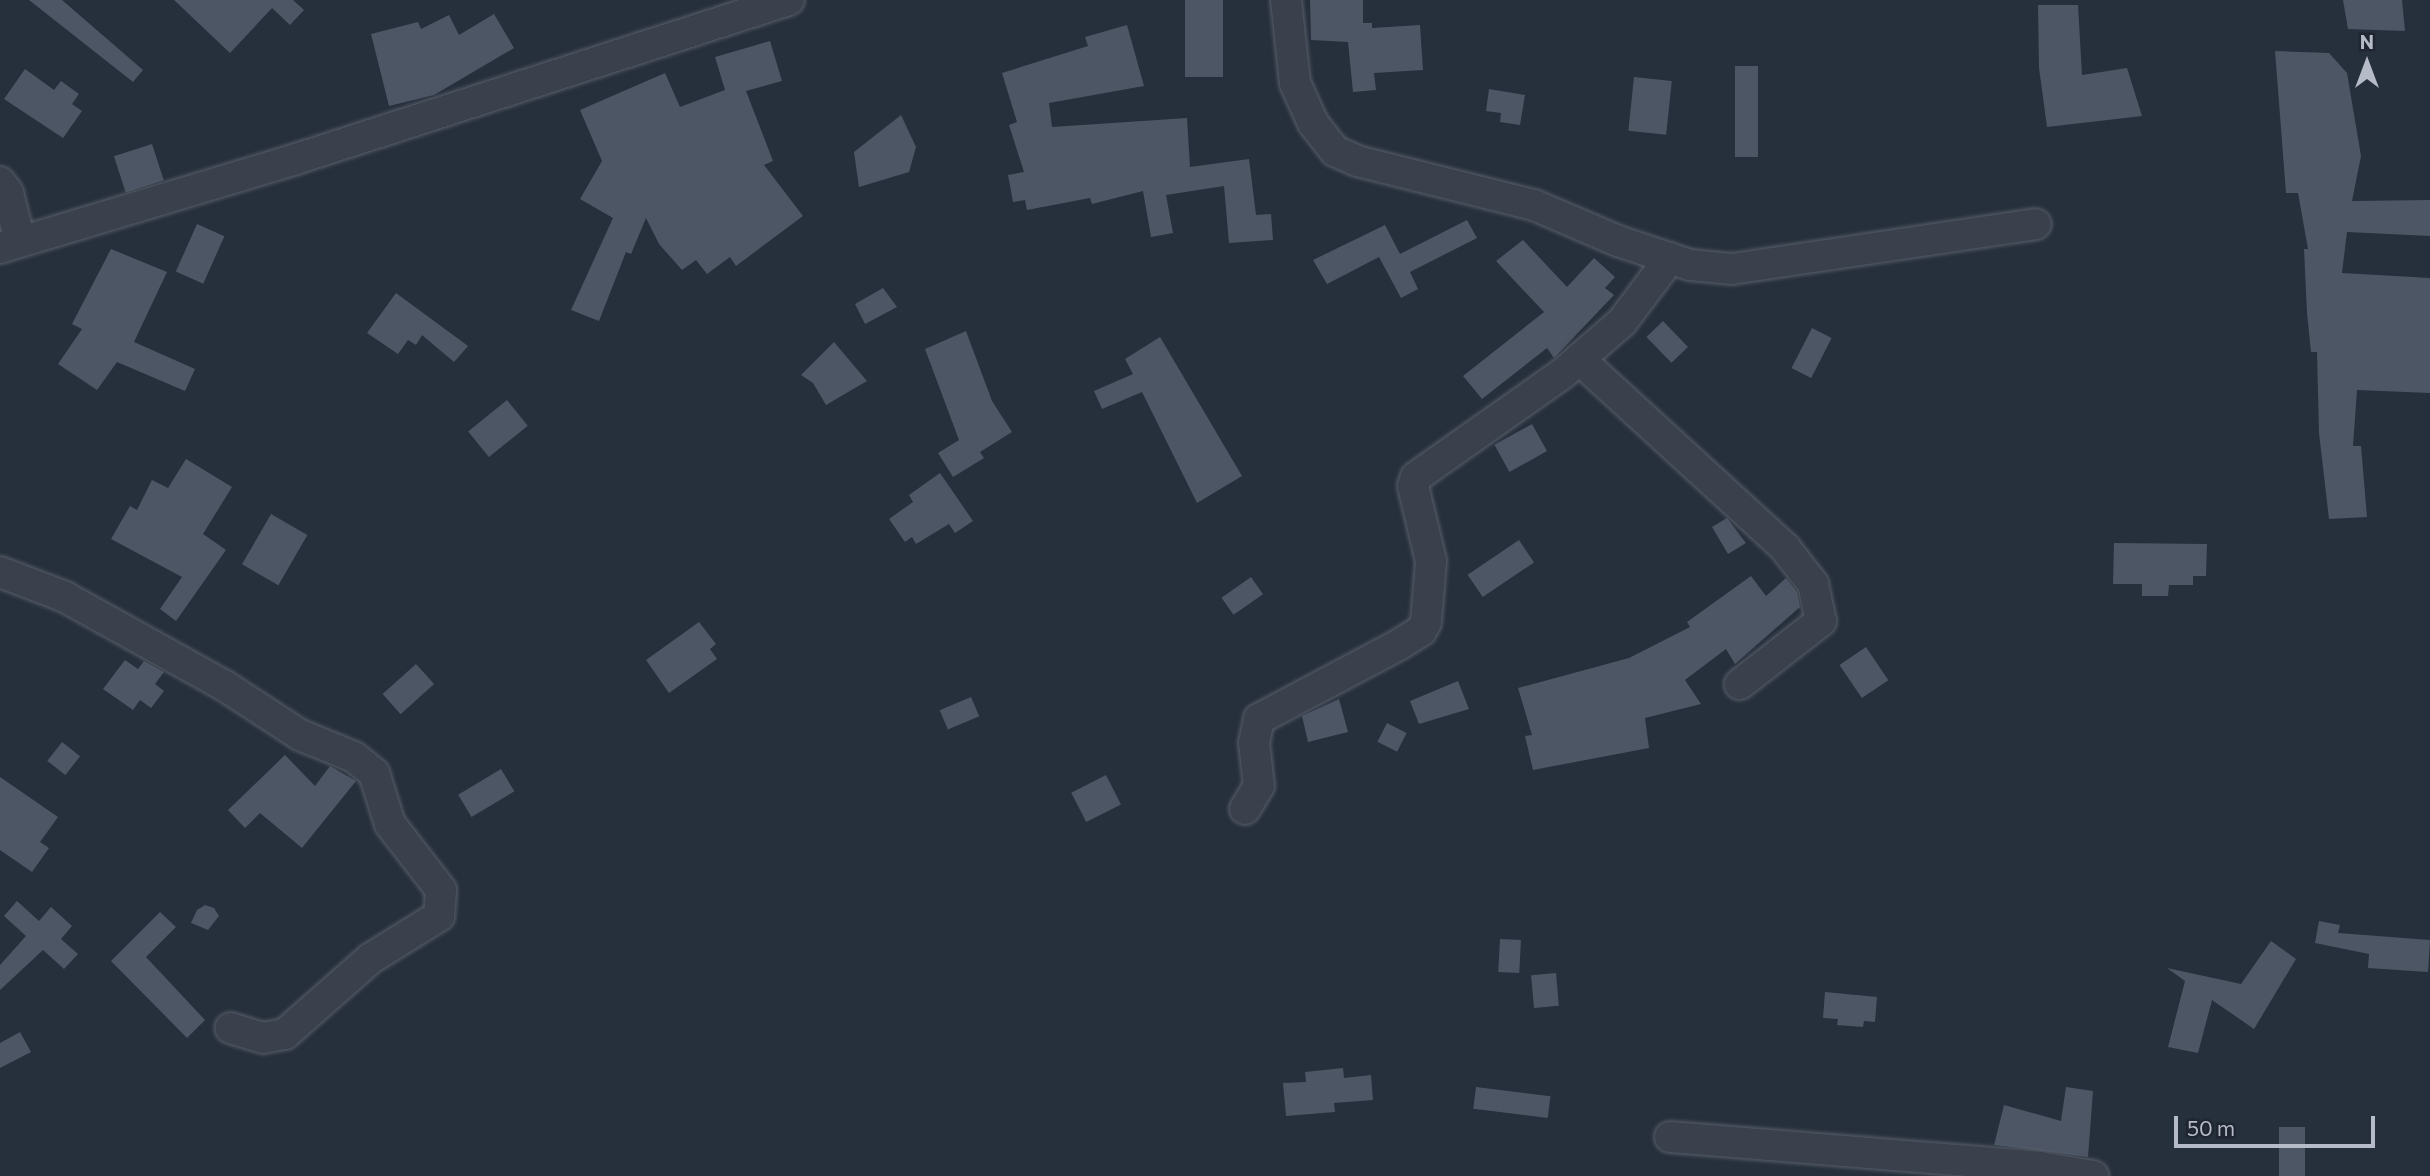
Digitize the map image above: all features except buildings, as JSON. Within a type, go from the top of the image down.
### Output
[{"type":"street","points":[[0,182],[8,193],[10,245],[296,159],[789,0]]},
{"type":"street","points":[[1286,0],[1295,83],[1313,123],[1335,151],[1357,162],[1534,205],[1670,258],[1732,269],[2036,224]]},
{"type":"street","points":[[1245,809],[1259,786],[1254,743],[1259,719],[1421,631],[1429,607],[1431,561],[1413,486],[1416,477],[1579,359],[1622,322],[1670,258]]},
{"type":"street","points":[[1579,359],[1785,548],[1813,584],[1821,621],[1740,684]]},
{"type":"street","points":[[0,572],[65,597],[225,686],[300,735],[354,757],[374,773],[390,824],[441,890],[439,916],[370,959],[285,1034],[263,1038],[231,1028]]},
{"type":"street","points":[[1670,1137],[2040,1167],[2093,1176]]}]
